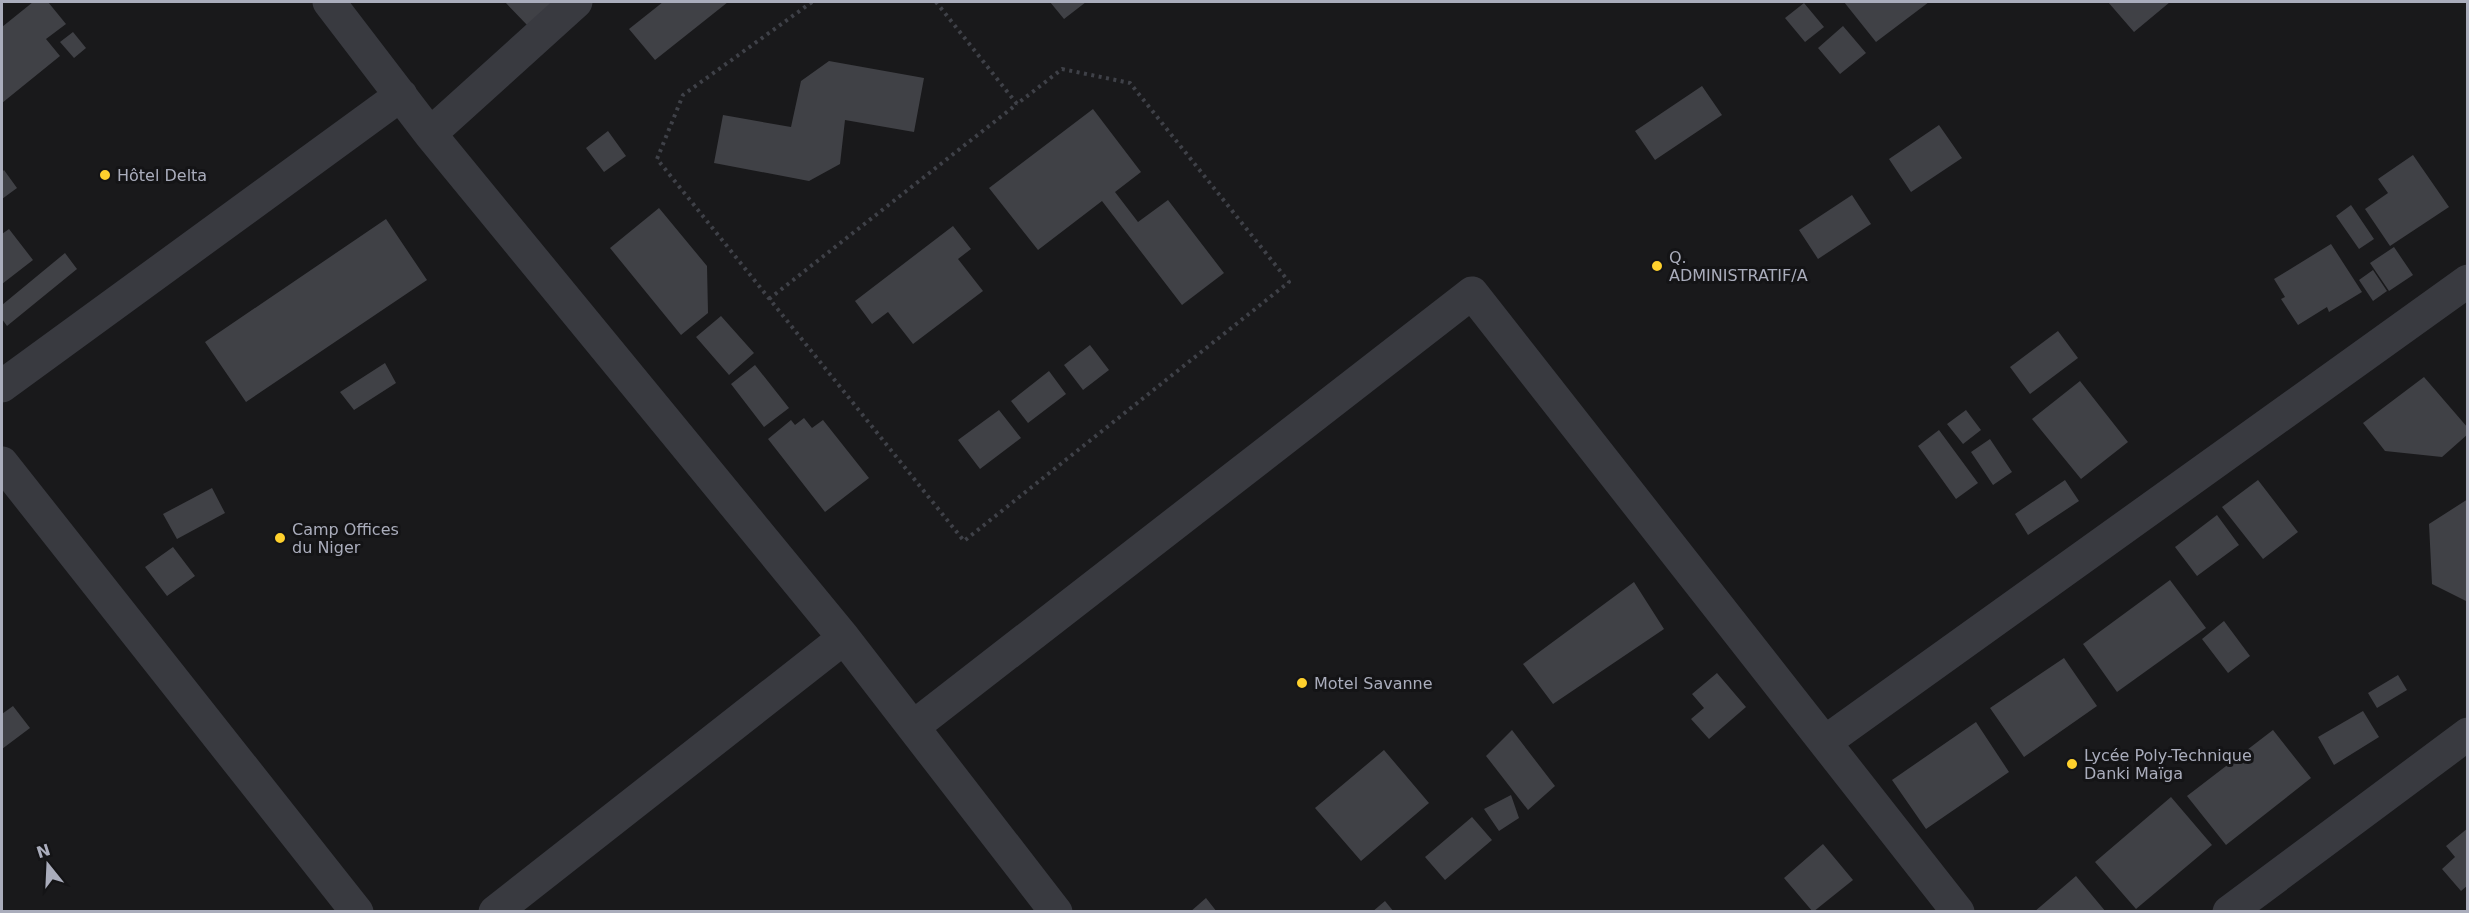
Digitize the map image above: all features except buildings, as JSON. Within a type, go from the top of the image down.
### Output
[{"type":"street","points":[[329,2],[430,134],[844,638],[1056,912]]},
{"type":"street","points":[[430,134],[576,2]]},
{"type":"street","points":[[2,386],[401,95]]},
{"type":"street","points":[[1825,742],[2468,280]]},
{"type":"street","points":[[913,727],[1472,293],[1958,912]]},
{"type":"street","points":[[2,463],[357,912]]},
{"type":"street","points":[[495,912],[844,638]]},
{"type":"street","points":[[2229,912],[2468,734]]},
{"type":"path","points":[[770,299],[1062,69],[1130,83],[1289,282],[964,541],[657,159],[683,95],[812,2]]},
{"type":"path","points":[[936,2],[1017,104]]},
{"type":"place","name":"Hôtel Delta","points":[[105,175]]},
{"type":"place","name":"Q. ADMINISTRATIF/A","points":[[1657,266]]},
{"type":"place","name":"Camp Offices du Niger","points":[[280,538]]},
{"type":"place","name":"Motel Savanne","points":[[1302,683]]},
{"type":"place","name":"Lycée Poly-Technique Danki Maïga","points":[[2072,764]]}]
